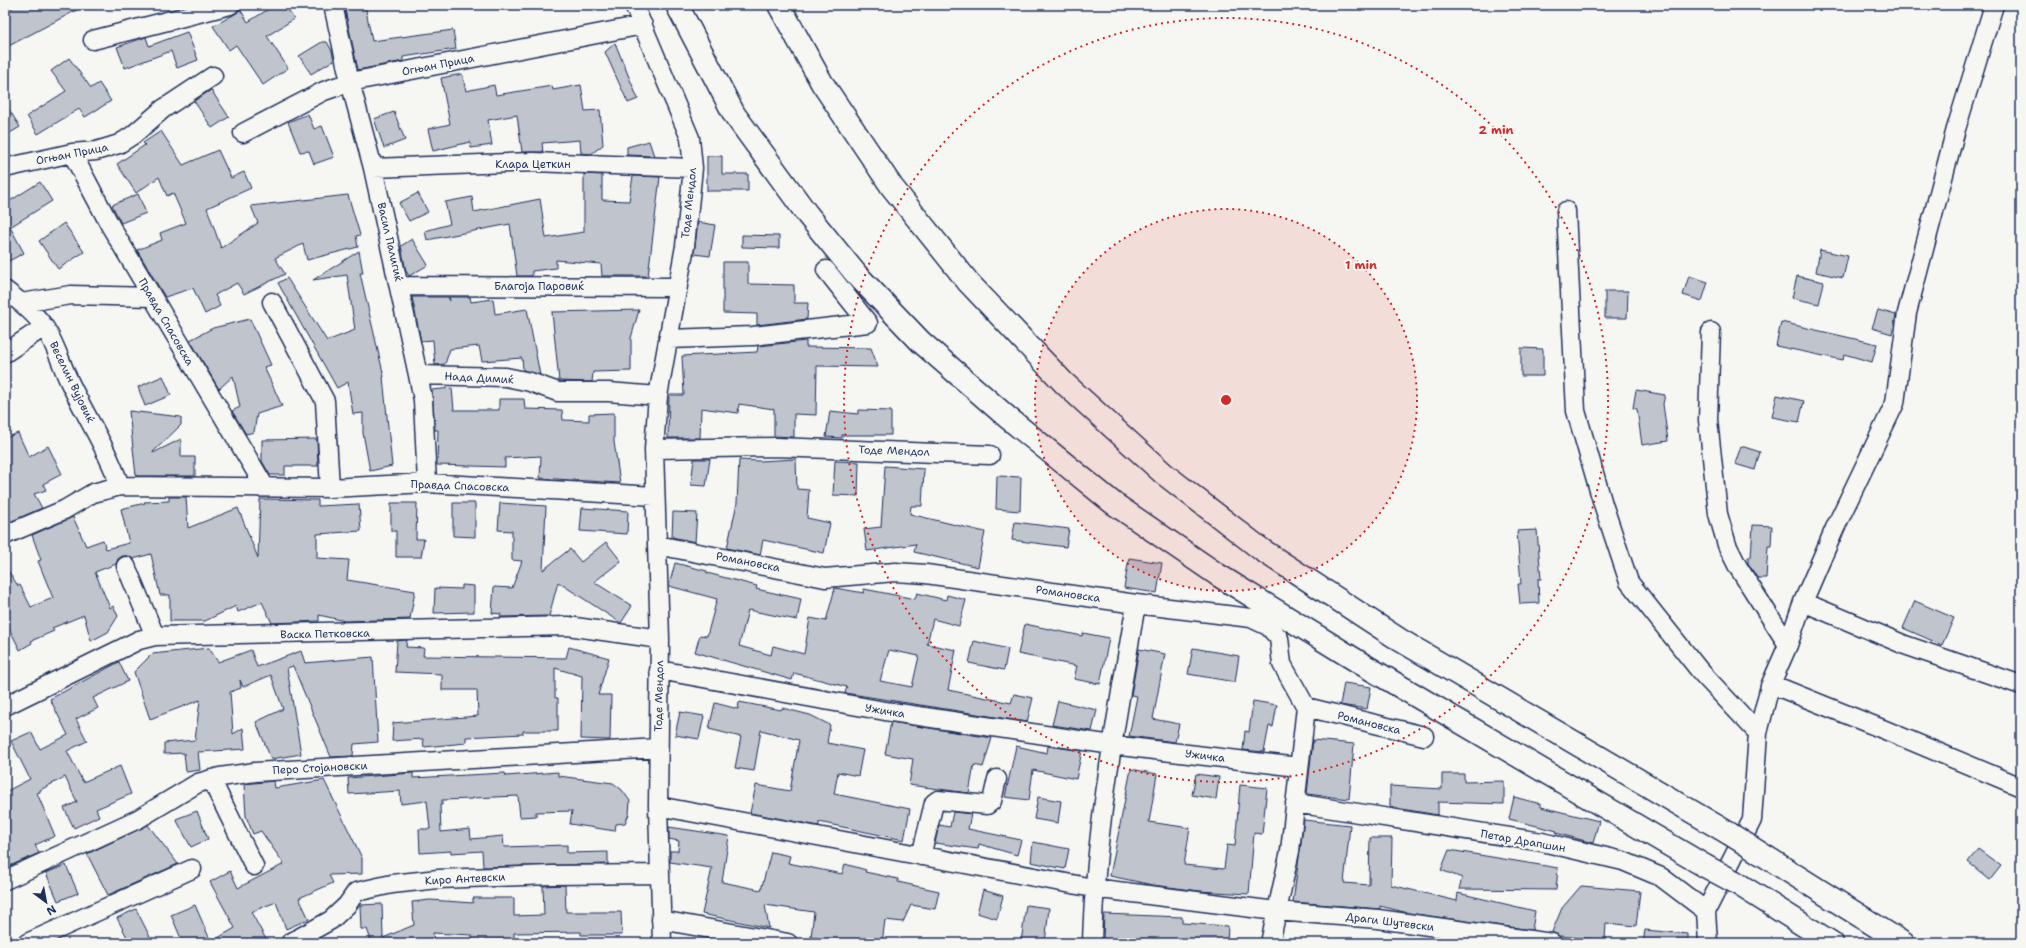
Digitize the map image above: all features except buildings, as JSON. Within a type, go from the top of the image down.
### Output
[{"type":"highway","points":[[677,5],[734,114],[806,214],[856,274],[921,342],[1007,417],[1113,503],[1218,575],[1362,664],[1735,882],[1832,943]]},
{"type":"highway","points":[[779,5],[822,82],[892,188],[969,283],[1064,382],[1163,473],[1262,550],[1400,640],[1730,834],[1903,943]]},
{"type":"street","points":[[93,40],[230,5]]},
{"type":"street","name":"Васил Палигиќ","points":[[333,5],[350,82],[373,168],[400,286],[423,400],[427,483]]},
{"type":"street","name":"Тоде Мендол","points":[[634,5],[690,138],[694,168],[678,287],[658,396],[654,449],[660,639],[658,806],[662,943]]},
{"type":"street","points":[[1708,943],[1706,911],[1752,820],[1758,733],[1771,684],[1788,644],[1803,602],[1835,528],[1894,403],[1907,314],[1956,129],[1994,5]]},
{"type":"street","name":"Огњан Прица","points":[[243,133],[324,91],[350,82],[643,25]]},
{"type":"street","name":"Огњан Прица","points":[[5,168],[72,153],[96,151],[119,144],[133,135],[162,109],[213,76]]},
{"type":"street","name":"Правда Спасовска","points":[[72,153],[152,297],[265,488]]},
{"type":"street","name":"Клара Цеткин","points":[[373,168],[533,162],[694,168]]},
{"type":"street","points":[[1566,211],[1576,411],[1603,504],[1630,582],[1700,671],[1758,733]]},
{"type":"street","points":[[669,339],[753,336],[868,323],[826,270]]},
{"type":"street","name":"Благоја Паровиќ","points":[[400,286],[678,287]]},
{"type":"street","name":"Веселин Вујовиќ","points":[[5,290],[21,303],[44,327],[60,357],[69,381],[104,445],[120,486]]},
{"type":"street","points":[[21,303],[71,295],[152,297]]},
{"type":"street","points":[[272,302],[325,401],[330,488]]},
{"type":"street","points":[[5,353],[44,327]]},
{"type":"street","points":[[1711,332],[1708,420],[1718,514],[1727,545],[1738,567],[1788,644]]},
{"type":"street","name":"Нада Димиќ","points":[[418,375],[506,377],[530,382],[558,392],[608,392],[658,396]]},
{"type":"street","name":"Тоде Мендол","points":[[654,449],[776,447],[990,455]]},
{"type":"street","name":"Правда Спасовска","points":[[5,535],[64,510],[94,493],[120,486],[330,488],[427,483],[655,496]]},
{"type":"street","name":"Романовска","points":[[657,544],[825,578],[895,572],[926,574],[1136,604],[1251,618],[1268,626],[1278,638],[1282,664],[1306,707],[1424,736]]},
{"type":"street","points":[[126,566],[155,636]]},
{"type":"street","points":[[1803,602],[1905,645],[2021,685]]},
{"type":"street","points":[[1092,943],[1094,888],[1112,746],[1136,604]]},
{"type":"street","name":"Васка Петковска","points":[[5,706],[139,640],[155,636],[427,631],[568,626],[660,639]]},
{"type":"street","name":"Ужичка","points":[[659,670],[885,711],[1112,746],[1298,767]]},
{"type":"street","points":[[1771,684],[2021,787]]},
{"type":"street","points":[[1270,943],[1290,851],[1298,767],[1306,707]]},
{"type":"street","name":"Перо Стојановски","points":[[5,880],[138,819],[198,783],[211,779],[255,772],[658,748]]},
{"type":"street","points":[[211,779],[254,866]]},
{"type":"street","points":[[922,856],[934,803],[938,800],[987,805],[992,801],[997,779]]},
{"type":"street","name":"Петар Драпшин","points":[[1295,803],[1542,842],[1623,861],[1661,877],[1706,911]]},
{"type":"street","name":"Драги Шутевски","points":[[658,806],[1094,888],[1276,911],[1378,919],[1552,943]]},
{"type":"street","points":[[27,943],[192,869]]},
{"type":"street","name":"Киро Антевски","points":[[291,943],[331,920],[356,892],[379,886],[438,879],[477,877],[659,874]]},
{"type":"street","points":[[661,920],[788,943]]}]
